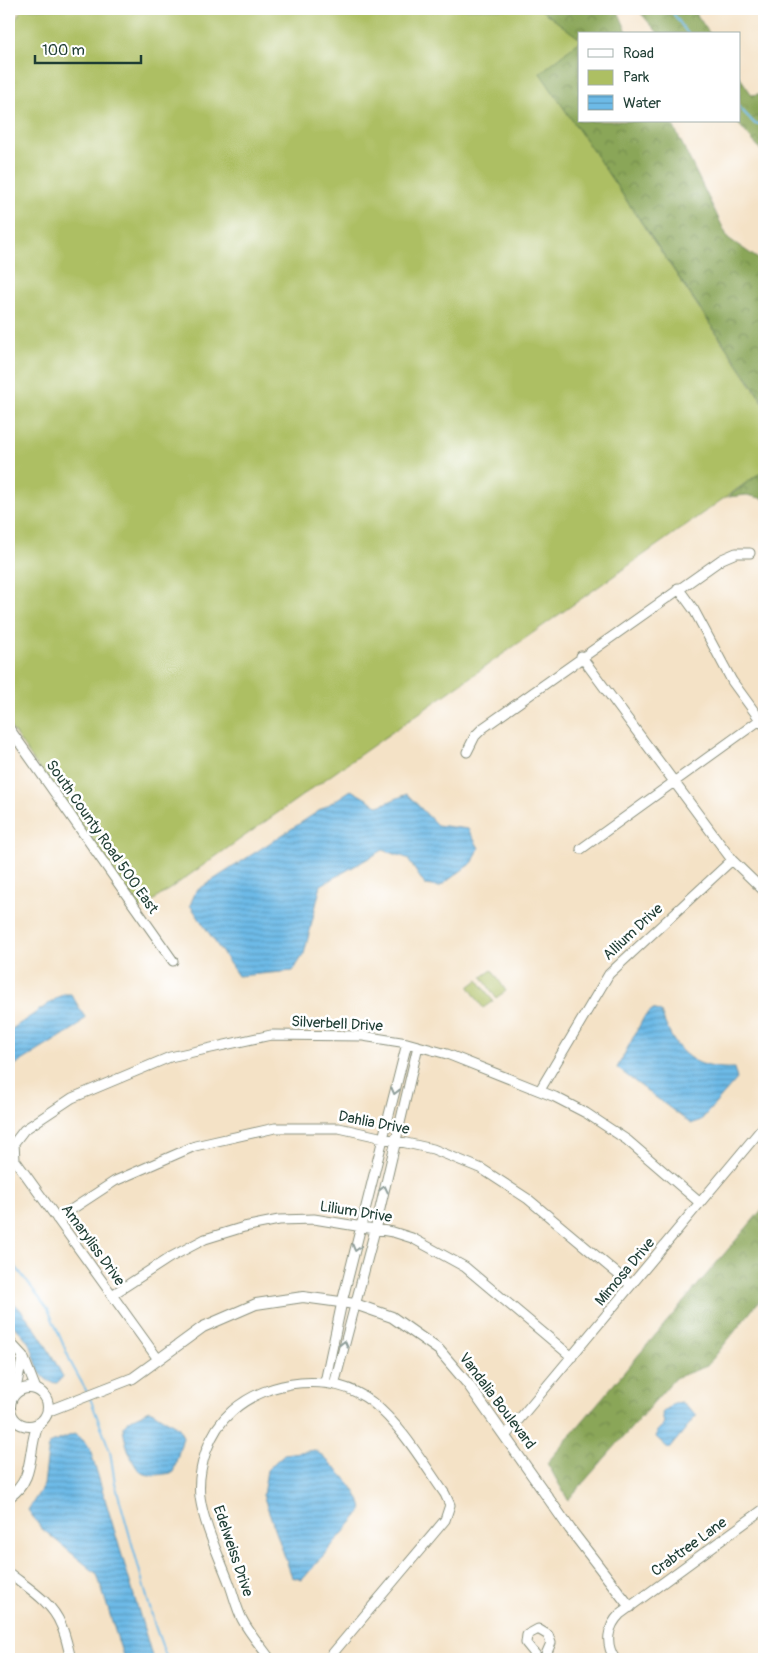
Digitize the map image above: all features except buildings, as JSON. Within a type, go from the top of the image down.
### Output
[{"type":"street","points":[[467,752],[475,736],[483,728],[678,588],[722,559],[736,553],[750,553]]},
{"type":"street","points":[[581,849],[763,720],[732,681],[694,610],[678,588]]},
{"type":"street","points":[[582,656],[699,818],[732,860],[764,891]]},
{"type":"street","name":"South County Road 500 East","points":[[9,728],[173,961]]},
{"type":"street","name":"Allium Drive","points":[[540,1090],[609,974],[732,860]]},
{"type":"street","name":"Silverbell Drive","points":[[14,1143],[24,1130],[72,1098],[170,1057],[271,1035],[363,1036],[407,1043],[448,1054],[540,1090],[586,1113],[627,1140],[700,1202]]},
{"type":"street","points":[[329,1383],[342,1302],[407,1043]]},
{"type":"street","points":[[329,1383],[375,1230],[418,1046]]},
{"type":"street","name":"Mimosa Drive","points":[[506,1435],[764,1126]]},
{"type":"street","name":"Dahlia Drive","points":[[57,1219],[115,1180],[195,1146],[275,1128],[339,1128],[384,1136],[457,1158],[506,1183],[528,1199],[631,1285]]},
{"type":"street","name":"Amaryliss Drive","points":[[14,1143],[15,1160],[158,1359]]},
{"type":"street","name":"Lilium Drive","points":[[112,1296],[169,1258],[197,1243],[244,1227],[280,1220],[314,1219],[393,1232],[412,1238],[465,1267],[572,1357]]},
{"type":"street","name":"Vandalia Boulevard","points":[[48,1411],[133,1378],[203,1327],[256,1304],[303,1298],[354,1304],[392,1317],[439,1350],[468,1384],[506,1435],[570,1529],[630,1607]]},
{"type":"street","points":[[9,1341],[23,1356],[39,1391],[48,1405],[48,1411],[38,1424],[32,1439],[28,1476],[15,1493],[9,1497]]},
{"type":"street","points":[[23,1356],[10,1413],[11,1418],[23,1426],[31,1453]]},
{"type":"street","points":[[328,1659],[445,1520],[450,1505],[445,1494],[387,1416],[357,1392],[329,1383]]},
{"type":"street","name":"Edelweiss Drive","points":[[270,1659],[242,1619],[210,1532],[200,1497],[201,1467],[213,1435],[232,1411],[261,1393],[288,1384],[329,1383]]},
{"type":"street","points":[[12,1398],[25,1388],[39,1391],[69,1403]]},
{"type":"street","points":[[23,1426],[38,1424]]},
{"type":"street","name":"Crabtree Lane","points":[[615,1659],[609,1646],[610,1631],[616,1618],[764,1509]]},
{"type":"street","points":[[9,1573],[42,1599],[54,1612],[62,1626],[71,1659]]},
{"type":"street","points":[[539,1659],[526,1643],[527,1635],[538,1629],[548,1635],[551,1643],[544,1659]]},
{"type":"green space","points":[[22,9],[540,9],[578,37],[578,43],[540,73],[764,404],[764,470],[137,912],[9,725],[9,31]]},
{"type":"green space","points":[[540,9],[617,9],[627,32],[578,32],[578,37]]},
{"type":"green space","points":[[637,9],[693,9],[709,32],[657,32]]},
{"type":"green space","points":[[578,43],[578,122],[671,122],[728,238],[764,263],[764,402],[540,73]]},
{"type":"green space","points":[[740,77],[752,95],[764,93],[764,154],[737,122],[740,122]]},
{"type":"green space","points":[[764,470],[764,499],[747,495],[728,497]]},
{"type":"green space","points":[[492,970],[506,991],[496,998],[482,977]]},
{"type":"green space","points":[[478,980],[493,1001],[483,1008],[469,987]]},
{"type":"green space","points":[[764,1207],[764,1295],[707,1366],[675,1378],[568,1500],[547,1463]]},
{"type":"water","points":[[351,790],[379,806],[407,794],[437,825],[468,829],[479,848],[473,862],[439,887],[425,885],[407,858],[383,850],[321,885],[304,954],[293,971],[238,976],[190,905],[196,891]]},
{"type":"water","points":[[63,994],[71,994],[85,1017],[78,1026],[9,1069],[9,1031]]},
{"type":"water","points":[[653,1009],[661,1012],[671,1037],[686,1055],[706,1065],[719,1068],[734,1068],[737,1079],[701,1120],[691,1124],[617,1068],[644,1017]]},
{"type":"water","points":[[9,1298],[33,1325],[52,1356],[63,1377],[57,1383],[45,1379],[30,1345],[21,1332],[9,1322]]},
{"type":"water","points":[[681,1402],[697,1415],[669,1449],[656,1437],[657,1431],[664,1424],[662,1413],[674,1403]]},
{"type":"water","points":[[150,1410],[179,1428],[183,1437],[173,1473],[153,1475],[142,1473],[135,1465],[129,1451],[123,1426],[131,1419]]},
{"type":"water","points":[[74,1434],[83,1440],[90,1449],[153,1659],[124,1659],[97,1574],[41,1528],[28,1510],[44,1485],[49,1444]]},
{"type":"water","points":[[315,1450],[337,1469],[351,1486],[362,1511],[302,1580],[292,1577],[263,1495],[267,1470],[284,1454]]},
{"type":"waterway","points":[[670,9],[687,32]]},
{"type":"waterway","points":[[740,108],[755,124],[764,124]]},
{"type":"waterway","points":[[9,1258],[48,1309],[72,1365],[87,1392]]},
{"type":"waterway","points":[[90,1398],[110,1451],[115,1483],[155,1626],[167,1659]]}]
